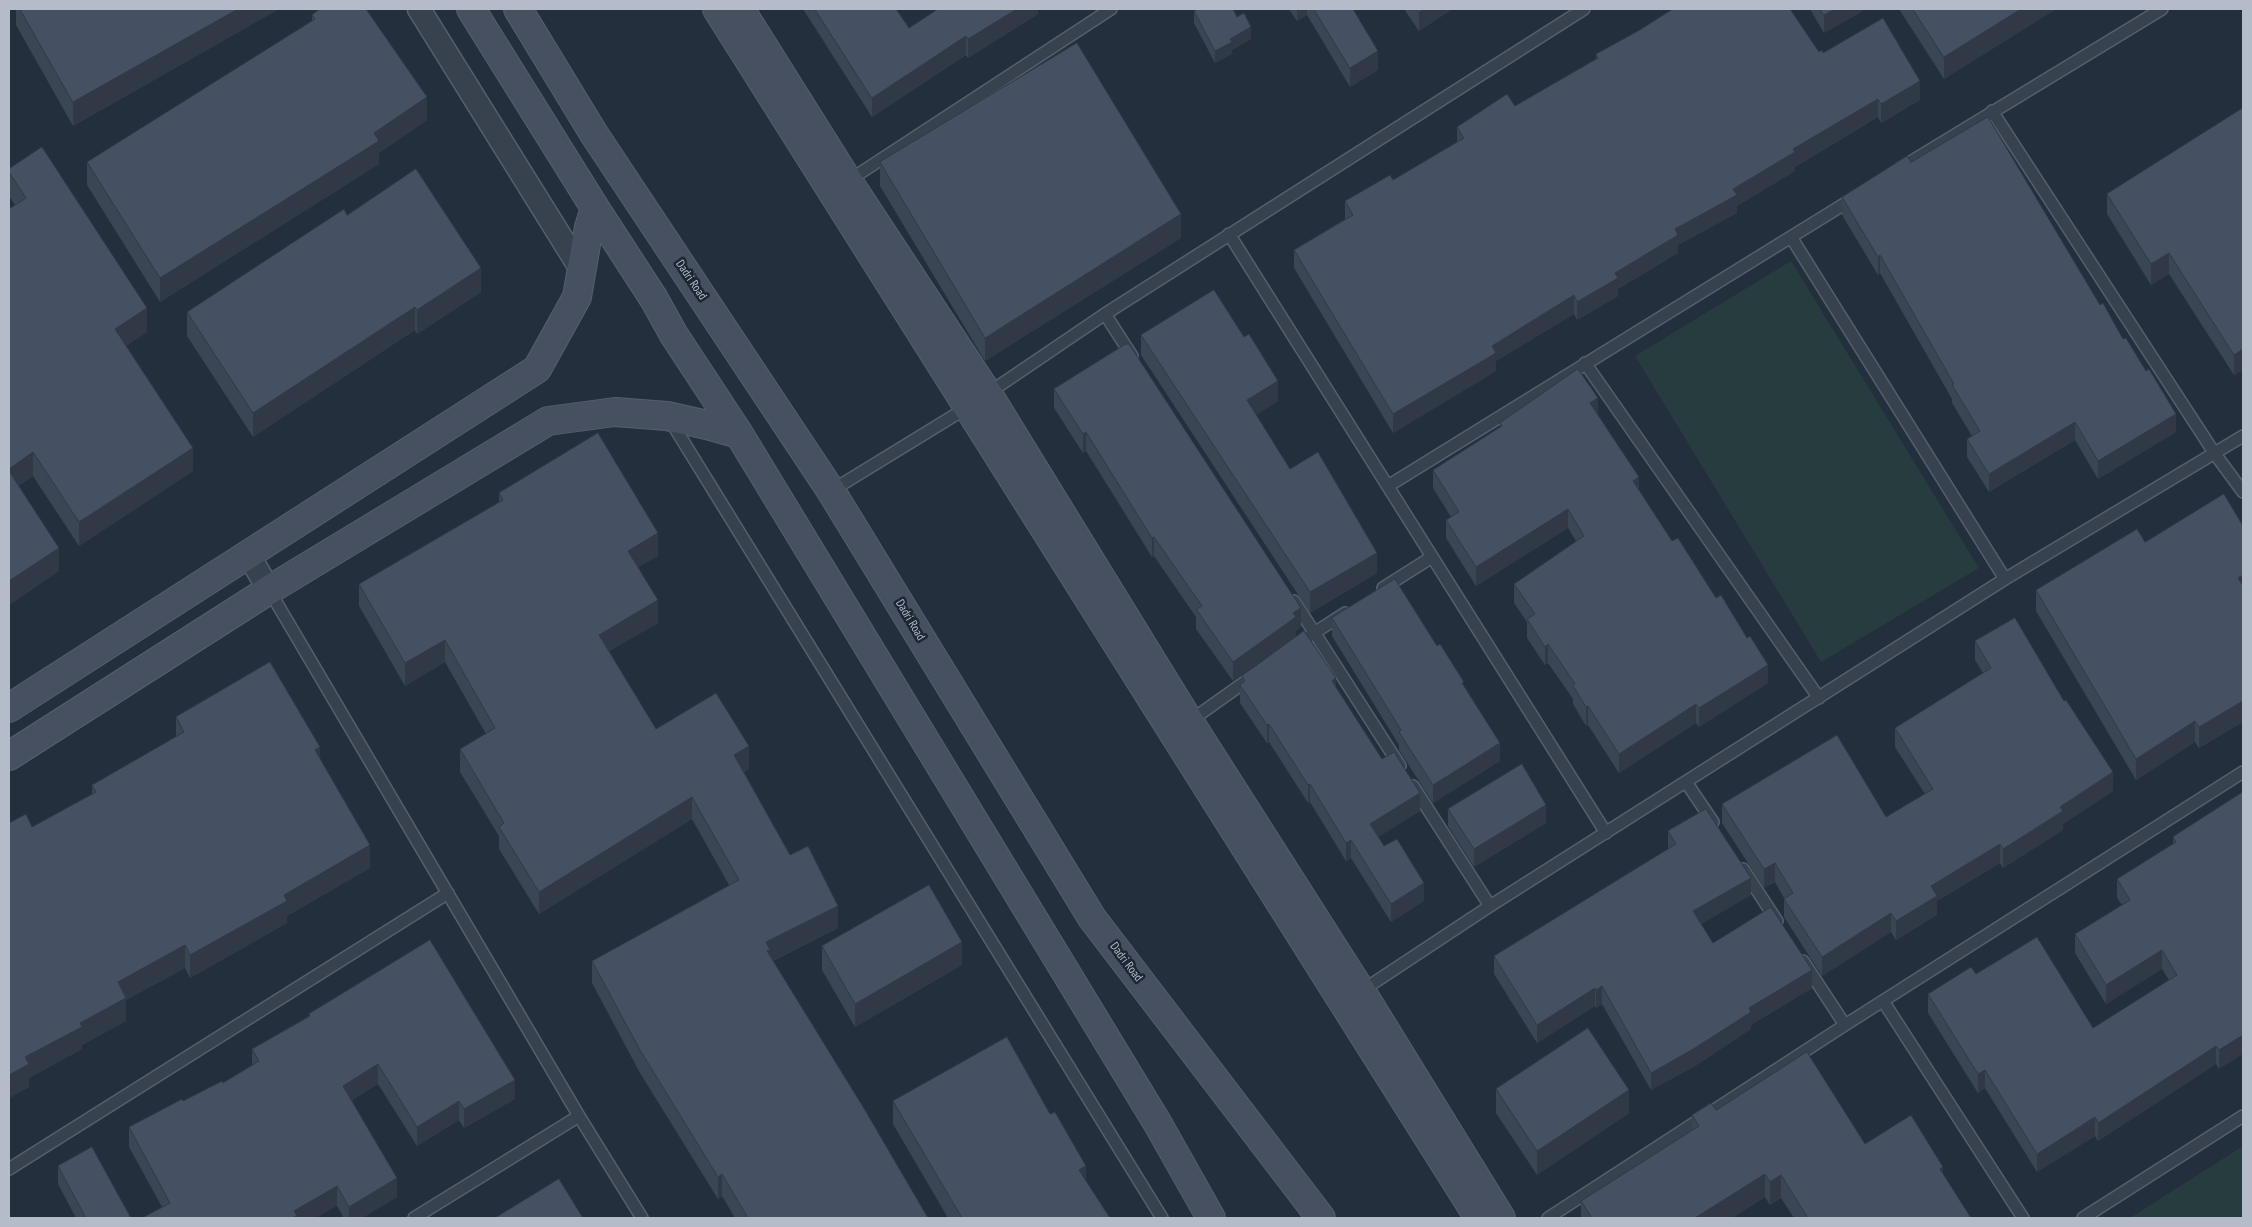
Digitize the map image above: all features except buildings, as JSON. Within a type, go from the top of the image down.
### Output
[{"type":"street","points":[[420,9],[582,271]]},
{"type":"street","points":[[472,9],[595,208],[739,434],[1158,1124],[1211,1218]]},
{"type":"street","name":"Dadri Road","points":[[518,9],[594,134],[831,491],[1092,918],[1321,1218]]},
{"type":"street","points":[[717,9],[840,186],[978,400],[1180,727],[1353,997],[1501,1218]]},
{"type":"street","points":[[740,9],[840,186]]},
{"type":"street","points":[[9,708],[537,369],[577,297],[589,227],[595,208]]},
{"type":"street","points":[[9,756],[269,590],[548,421],[615,412],[667,416],[739,434]]},
{"type":"street","points":[[248,554],[269,590]]},
{"type":"street","points":[[1353,997],[1479,1218]]},
{"type":"street","points":[[1158,1124],[1224,1218]]},
{"type":"street","points":[[1261,1137],[1282,1182],[1304,1218]]},
{"type":"lane","points":[[840,186],[1092,14],[1111,9]]},
{"type":"lane","points":[[831,491],[978,400],[1105,314],[1584,9]]},
{"type":"lane","points":[[1892,174],[1992,111],[2162,9]]},
{"type":"lane","points":[[1992,111],[2215,454],[2243,492]]},
{"type":"lane","points":[[1388,486],[1866,190]]},
{"type":"lane","points":[[1229,234],[1606,832]]},
{"type":"lane","points":[[1791,237],[2005,579]]},
{"type":"lane","points":[[1105,314],[1137,363]]},
{"type":"lane","points":[[1585,363],[1819,698]]},
{"type":"lane","points":[[667,416],[1162,1218]]},
{"type":"lane","points":[[1353,997],[1490,906],[2005,579],[2243,436]]},
{"type":"lane","points":[[1377,592],[1432,557]]},
{"type":"lane","points":[[1285,588],[1490,906]]},
{"type":"lane","points":[[269,590],[579,1116],[642,1218]]},
{"type":"lane","points":[[1298,644],[1354,608]]},
{"type":"lane","points":[[1180,727],[1259,672]]},
{"type":"lane","points":[[1548,1218],[1845,1025],[2243,772]]},
{"type":"lane","points":[[1686,782],[1718,831]]},
{"type":"lane","points":[[1739,863],[1782,928]]},
{"type":"lane","points":[[9,1168],[448,893]]},
{"type":"lane","points":[[1797,952],[1845,1025]]},
{"type":"lane","points":[[1883,1001],[2023,1218]]},
{"type":"lane","points":[[414,1218],[579,1116]]},
{"type":"lane","points":[[2083,1218],[2243,1116]]},
{"type":"green space","points":[[1791,261],[1979,568],[1821,662],[1635,356]]},
{"type":"green space","points":[[2243,1146],[2243,1218],[2130,1218]]}]
